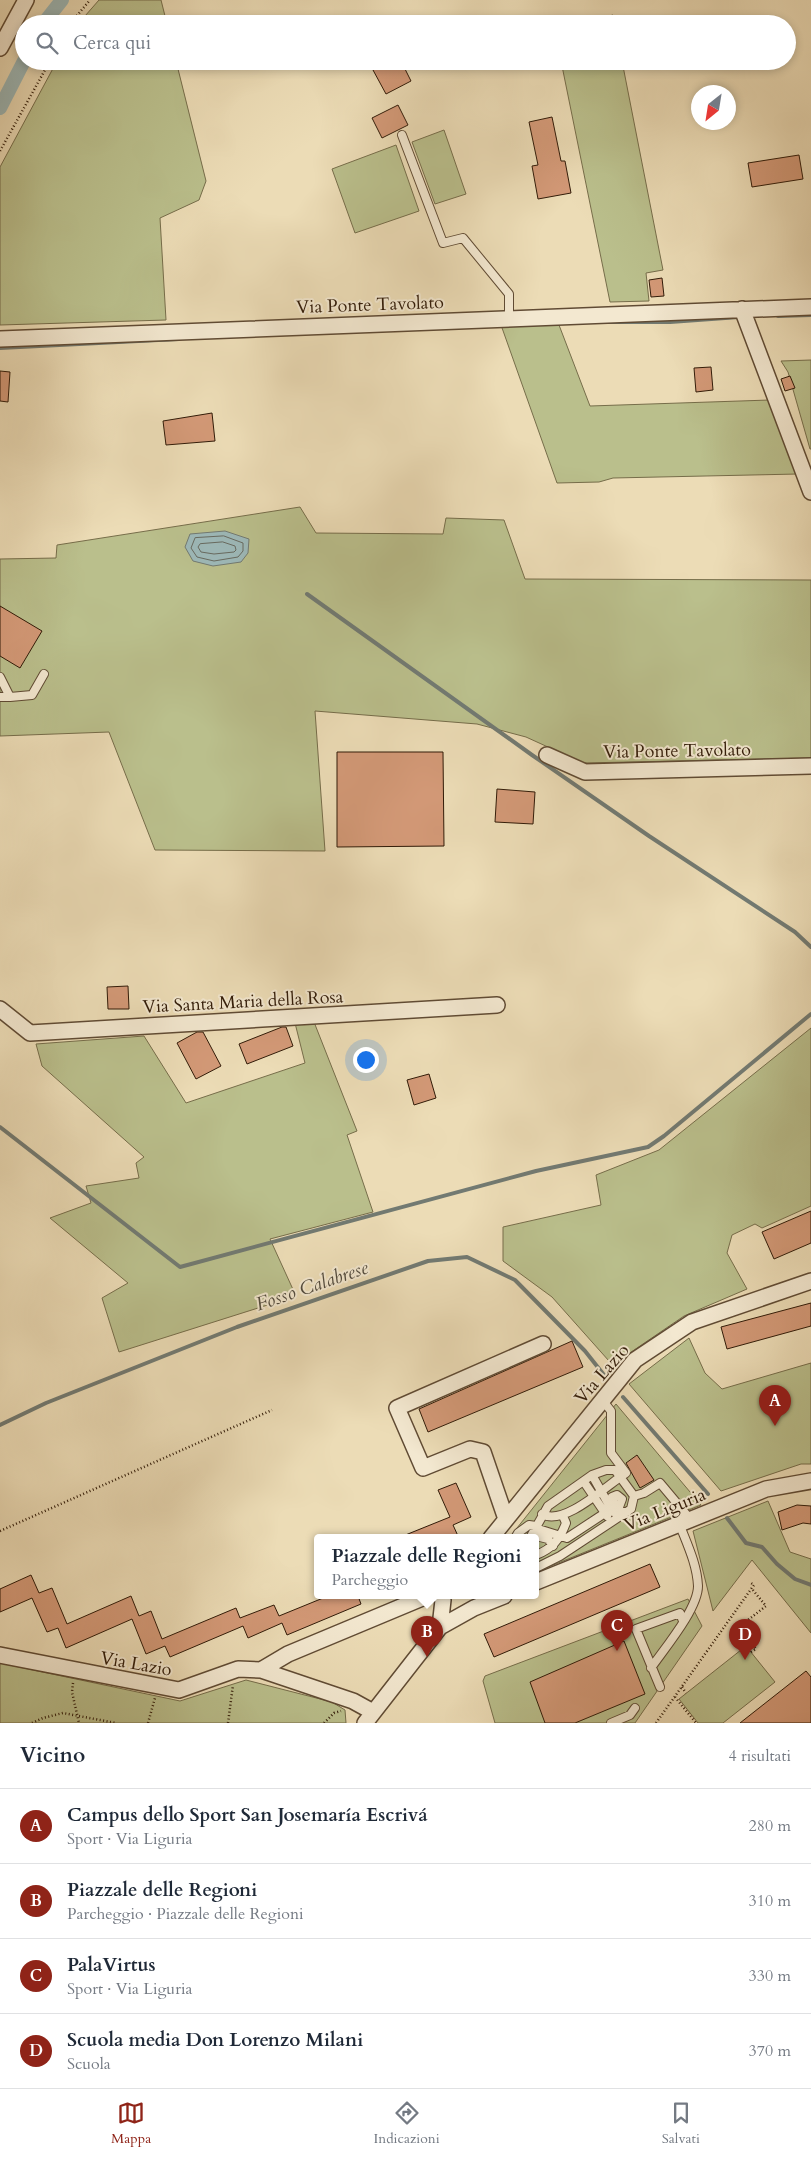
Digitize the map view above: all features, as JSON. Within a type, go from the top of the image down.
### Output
[{"type":"street","points":[[18,15],[26,0]]},
{"type":"street","points":[[0,48],[15,20]]},
{"type":"street","name":"Via Ponte Tavolato","points":[[0,339],[811,307]]},
{"type":"street","points":[[742,310],[811,492]]},
{"type":"street","name":"Via Ponte Tavolato","points":[[547,755],[585,772],[811,766]]},
{"type":"street","name":"Via Santa Maria della Rosa","points":[[0,1009],[30,1033],[497,1005]]},
{"type":"street","name":"Via Lazio","points":[[494,1534],[635,1360],[692,1322],[811,1281]]},
{"type":"street","points":[[506,1519],[483,1452],[470,1449],[423,1468],[397,1408],[543,1344]]},
{"type":"street","name":"Via Liguria","points":[[539,1581],[766,1489],[811,1481]]},
{"type":"street","points":[[262,1670],[288,1654],[420,1599]]},
{"type":"street","points":[[442,1599],[445,1625]]},
{"type":"street","points":[[369,1718],[445,1625],[474,1608],[496,1599]]},
{"type":"street","name":"Via Lazio","points":[[0,1655],[178,1690],[238,1669],[262,1670],[349,1706],[369,1718]]},
{"type":"lane","points":[[402,135],[443,243],[462,238],[508,294],[509,318]]},
{"type":"lane","points":[[0,697],[32,695],[44,674]]},
{"type":"lane","points":[[0,677],[10,697]]},
{"type":"lane","points":[[542,1514],[548,1517],[563,1516],[626,1473],[611,1453],[611,1411],[602,1401]]},
{"type":"lane","points":[[532,1533],[548,1506],[592,1475],[606,1470],[615,1470],[634,1496],[631,1509],[627,1512],[560,1556],[539,1566]]},
{"type":"lane","points":[[592,1475],[597,1494]]},
{"type":"lane","points":[[584,1482],[597,1494],[610,1511],[611,1522]]},
{"type":"lane","points":[[634,1496],[660,1484],[685,1522],[698,1588],[692,1607],[651,1668]]},
{"type":"lane","points":[[532,1533],[567,1538],[610,1511],[627,1512]]},
{"type":"lane","points":[[539,1553],[553,1546],[561,1536],[566,1523],[563,1516]]},
{"type":"lane","points":[[517,1534],[529,1525],[532,1533]]},
{"type":"lane","points":[[539,1536],[548,1539],[553,1546]]},
{"type":"lane","points":[[660,1687],[636,1630],[680,1613],[683,1621]]},
{"type":"lane","points":[[611,1723],[630,1715],[635,1708]]},
{"type":"path","points":[[78,15],[90,0]]},
{"type":"path","points":[[0,151],[45,70]]},
{"type":"path","points":[[0,1531],[272,1410]]},
{"type":"path","points":[[656,1723],[752,1589],[754,1585],[751,1583]]},
{"type":"path","points":[[751,1652],[756,1648],[739,1627],[766,1606],[752,1589]]},
{"type":"path","points":[[74,1671],[72,1692],[79,1723]]},
{"type":"path","points":[[228,1723],[234,1683],[232,1671]]},
{"type":"path","points":[[148,1723],[158,1687]]},
{"type":"path","points":[[682,1687],[686,1693]]},
{"type":"path","points":[[675,1697],[696,1723]]},
{"type":"path","points":[[324,1723],[334,1713],[349,1706]]},
{"type":"path","points":[[32,1723],[63,1713],[116,1723]]},
{"type":"green space","points":[[99,0],[161,0],[165,15],[86,15]]},
{"type":"green space","points":[[52,70],[178,70],[206,181],[199,200],[160,218],[166,320],[0,325],[0,167]]},
{"type":"green space","points":[[563,70],[624,70],[663,270],[646,273],[649,301],[610,302]]},
{"type":"green space","points":[[444,130],[466,194],[435,204],[412,142]]},
{"type":"green space","points":[[396,145],[419,211],[355,233],[332,169]]},
{"type":"green space","points":[[501,325],[559,325],[590,406],[770,400],[798,474],[613,478],[599,482],[557,483]]},
{"type":"green space","points":[[811,360],[810,449],[788,372],[781,361]]},
{"type":"green space","points":[[300,507],[316,533],[443,534],[446,518],[504,520],[525,579],[811,580],[811,758],[583,763],[526,737],[477,724],[315,711],[325,851],[155,850],[109,732],[0,736],[0,559],[56,558],[57,545]]},
{"type":"green space","points":[[314,1022],[357,1131],[347,1135],[373,1212],[270,1239],[296,1296],[119,1352],[102,1298],[128,1283],[50,1218],[91,1203],[86,1186],[139,1178],[136,1163],[144,1157],[42,1066],[36,1044],[144,1036],[186,1103],[305,1063],[295,1023]]},
{"type":"green space","points":[[811,1028],[811,1206],[762,1228],[755,1224],[732,1235],[727,1253],[747,1289],[684,1316],[618,1361],[609,1361],[552,1297],[503,1261],[503,1227],[601,1205],[596,1175],[659,1150]]},
{"type":"green space","points":[[689,1338],[705,1373],[722,1389],[811,1363],[811,1464],[801,1464],[721,1491],[629,1384]]},
{"type":"green space","points":[[616,1404],[701,1505],[539,1571],[539,1534],[512,1534]]},
{"type":"green space","points":[[768,1501],[790,1552],[811,1559],[811,1633],[752,1560],[713,1611],[693,1531]]},
{"type":"green space","points":[[688,1599],[702,1626],[635,1723],[495,1723],[483,1681],[485,1676]]},
{"type":"green space","points":[[746,1646],[775,1682],[723,1723],[698,1723],[679,1699]]},
{"type":"green space","points":[[0,1663],[180,1701],[246,1680],[332,1702],[345,1710],[346,1723],[0,1723]]},
{"type":"water","points":[[225,531],[249,539],[248,553],[241,562],[213,566],[193,561],[185,547],[190,534]]},
{"type":"building","points":[[373,70],[406,70],[411,81],[386,94]]},
{"type":"building","points":[[398,105],[408,125],[382,138],[372,118]]},
{"type":"building","points":[[552,117],[561,161],[565,161],[571,193],[538,199],[532,166],[538,165],[529,122]]},
{"type":"building","points":[[799,155],[803,179],[752,187],[748,163]]},
{"type":"building","points":[[662,278],[664,296],[651,297],[649,280]]},
{"type":"building","points":[[711,367],[713,390],[696,392],[694,368]]},
{"type":"building","points":[[0,371],[10,372],[8,402],[0,401]]},
{"type":"building","points":[[790,376],[795,388],[785,391],[781,379]]},
{"type":"building","points":[[212,413],[215,441],[166,445],[163,421]]},
{"type":"building","points":[[0,606],[42,631],[20,668],[0,656]]},
{"type":"building","points":[[337,752],[443,752],[444,846],[337,847]]},
{"type":"building","points":[[497,789],[535,792],[533,824],[495,822]]},
{"type":"building","points":[[128,986],[129,1009],[108,1009],[107,987]]},
{"type":"building","points":[[286,1027],[293,1046],[247,1064],[239,1044]]},
{"type":"building","points":[[197,1032],[203,1032],[221,1066],[196,1079],[177,1043]]},
{"type":"building","points":[[429,1074],[436,1098],[414,1105],[407,1080]]},
{"type":"building","points":[[811,1211],[811,1243],[774,1259],[762,1232]]},
{"type":"building","points":[[811,1303],[811,1326],[727,1349],[721,1327]]},
{"type":"building","points":[[572,1341],[583,1367],[428,1432],[419,1409]]},
{"type":"building","points":[[637,1455],[654,1480],[640,1488],[626,1463]]},
{"type":"building","points":[[456,1483],[471,1517],[453,1525],[457,1534],[408,1534],[450,1517],[438,1490]]},
{"type":"building","points":[[797,1505],[811,1506],[811,1524],[803,1523],[782,1530],[778,1512]]},
{"type":"building","points":[[650,1564],[660,1587],[494,1657],[484,1634]]},
{"type":"building","points":[[31,1575],[39,1593],[52,1588],[67,1624],[131,1596],[139,1616],[151,1611],[162,1639],[236,1608],[240,1618],[274,1605],[279,1616],[321,1599],[359,1599],[361,1604],[287,1635],[282,1623],[248,1638],[243,1626],[170,1657],[165,1646],[146,1654],[132,1619],[66,1648],[58,1628],[47,1632],[32,1598],[0,1612],[0,1589]]},
{"type":"building","points":[[624,1641],[645,1694],[575,1723],[545,1723],[530,1682]]},
{"type":"building","points":[[806,1671],[811,1677],[811,1723],[740,1723]]},
{"type":"waterway","points":[[50,15],[62,0]]},
{"type":"waterway","points":[[0,108],[19,70]]},
{"type":"waterway","points":[[778,316],[811,315]]},
{"type":"waterway","points":[[607,322],[670,322],[739,317]]},
{"type":"waterway","points":[[0,348],[178,339]]},
{"type":"waterway","points":[[307,594],[532,755],[649,836],[795,932],[811,947]]},
{"type":"waterway","points":[[0,1127],[180,1267],[536,1171],[648,1147],[664,1136],[811,1014]]},
{"type":"waterway","name":"Fosso Calabrese","points":[[0,1425],[46,1403],[237,1327],[428,1261],[467,1257],[515,1280],[585,1351],[604,1375]]},
{"type":"waterway","name":"Fosso Calabrese","points":[[623,1397],[708,1494]]},
{"type":"waterway","name":"Fosso Calabrese","points":[[727,1518],[746,1543],[762,1547],[777,1564],[795,1579],[811,1585]]},
{"type":"place","name":"Campus dello Sport San Josemaría Escrivá","points":[[775,1426]]},
{"type":"place","name":"PalaVirtus","points":[[617,1651]]},
{"type":"place","name":"Piazzale delle Regioni","points":[[427,1657]]},
{"type":"place","name":"Scuola media Don Lorenzo Milani","points":[[745,1660]]}]
